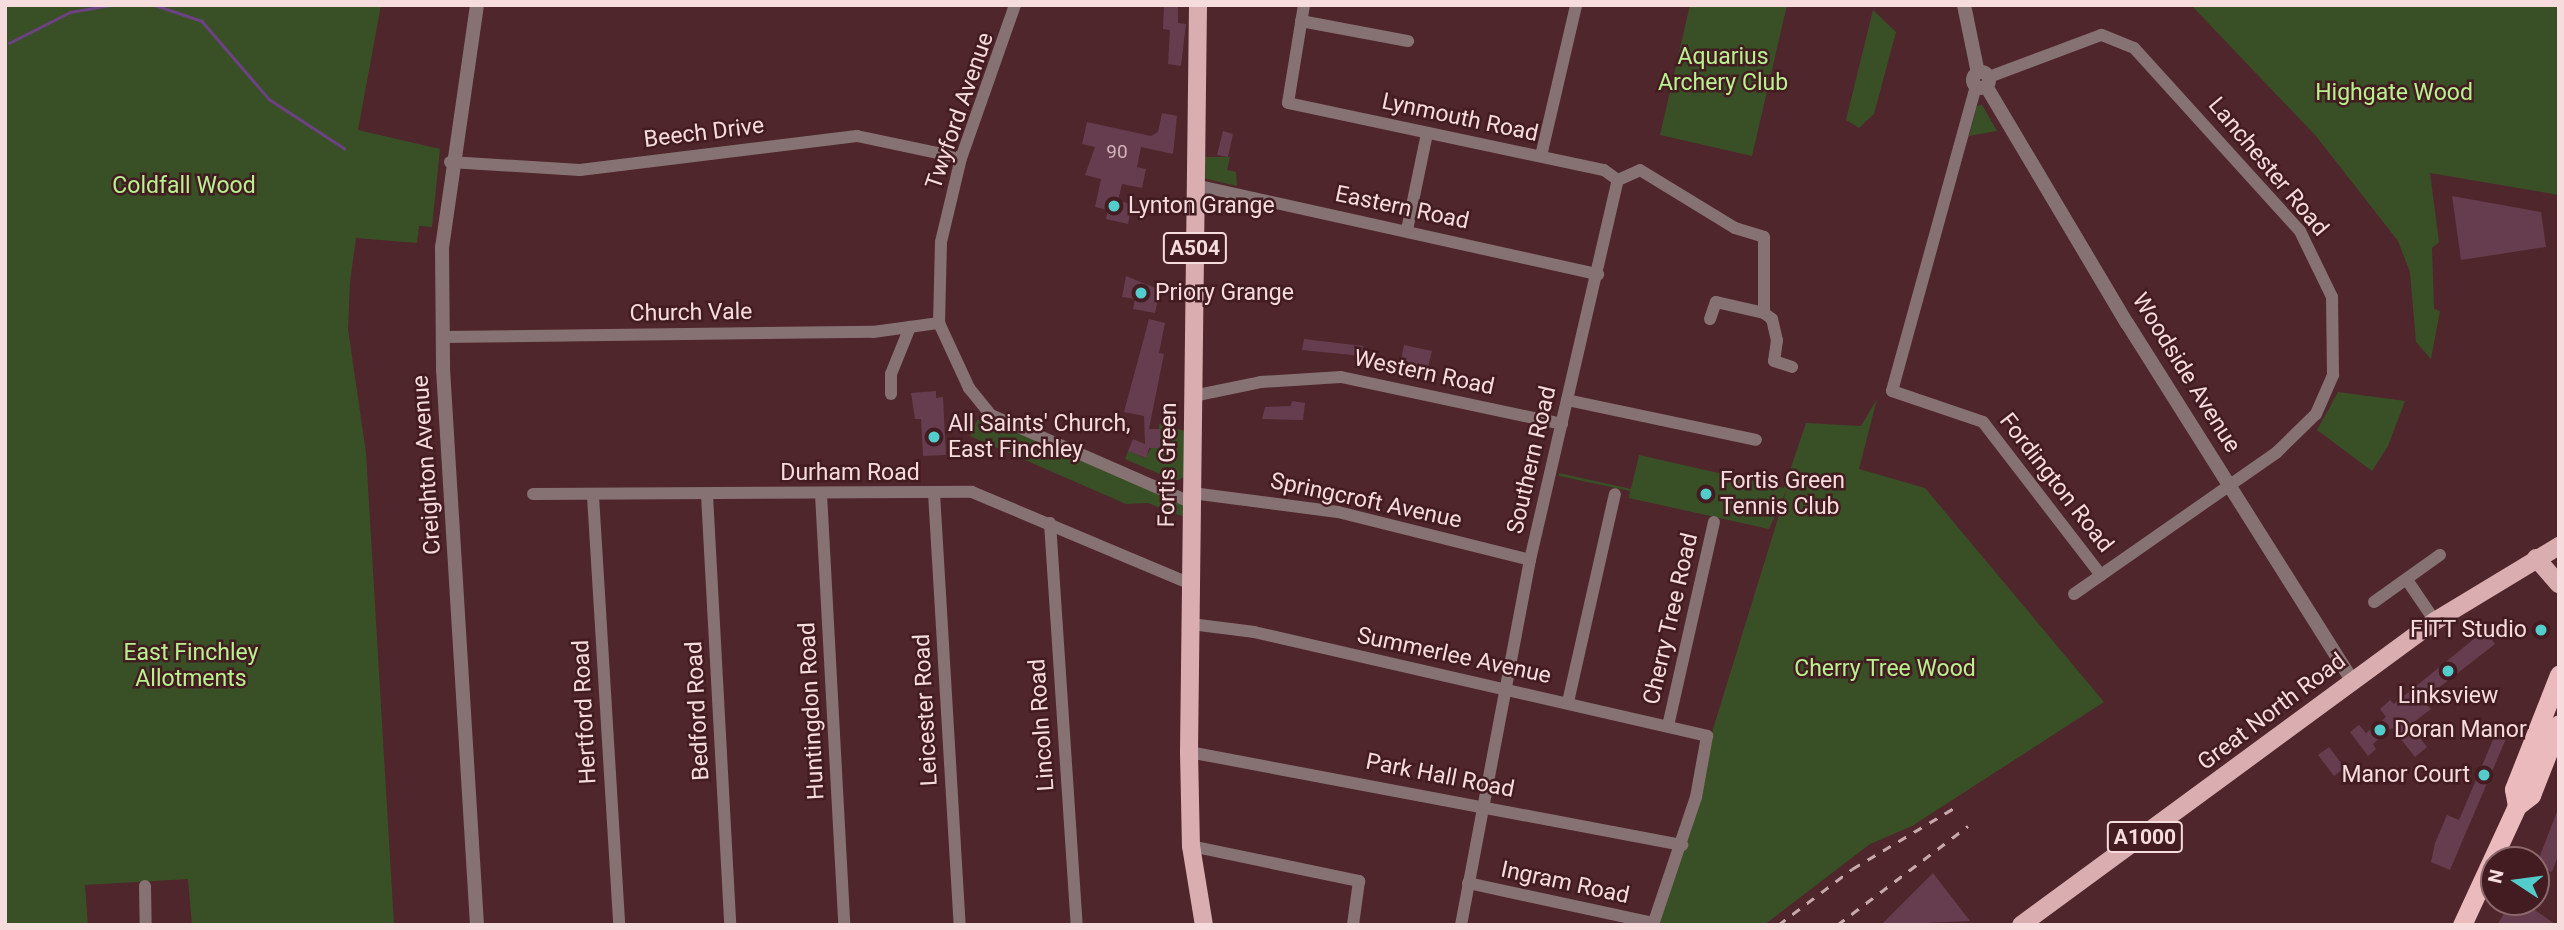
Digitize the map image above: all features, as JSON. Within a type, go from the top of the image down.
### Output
[{"type":"highway","points":[[2517,806],[2514,789],[2559,675]]},
{"type":"highway","points":[[2462,925],[2517,806],[2531,794],[2559,724]]},
{"type":"main road","name":"Fortis Green","points":[[1198,5],[1189,752],[1191,846],[1204,925]]},
{"type":"main road","name":"Great North Road","points":[[2021,925],[2435,621],[2558,544]]},
{"type":"main road","points":[[2536,558],[2559,584]]},
{"type":"street","name":"Creighton Avenue","points":[[477,5],[450,162],[442,247],[442,337],[477,925]]},
{"type":"street","name":"Twyford Avenue","points":[[1015,5],[961,158],[941,242],[939,323],[970,388],[991,415],[1192,498]]},
{"type":"street","points":[[1304,5],[1301,21],[1408,41]]},
{"type":"street","points":[[1541,156],[1576,5]]},
{"type":"street","name":"Woodside Avenue","points":[[1964,5],[1982,80],[2288,584],[2353,682]]},
{"type":"street","name":"Lynmouth Road","points":[[1301,21],[1288,103],[1541,156],[1612,173],[1618,180]]},
{"type":"street","name":"Lanchester Road","points":[[1982,80],[2073,42],[2101,35],[2118,38],[2150,61],[2314,252],[2332,297],[2333,375],[2316,414],[2277,452],[2228,484]]},
{"type":"street","name":"Fordington Road","points":[[1982,80],[1892,391],[1983,422],[2101,575],[2228,484]]},
{"type":"street","points":[[1407,230],[1427,133]]},
{"type":"street","name":"Beech Drive","points":[[450,162],[580,170],[856,136],[961,158]]},
{"type":"street","points":[[1618,180],[1640,170],[1735,228],[1764,237],[1764,313]]},
{"type":"street","name":"Southern Road","points":[[1461,925],[1481,805],[1530,560],[1618,180]]},
{"type":"street","name":"Eastern Road","points":[[1195,185],[1598,274]]},
{"type":"street","points":[[1710,319],[1716,302],[1764,313],[1772,319],[1777,340],[1774,360],[1792,368]]},
{"type":"street","name":"Church Vale","points":[[442,337],[910,327],[939,323]]},
{"type":"street","points":[[891,394],[891,374],[910,327]]},
{"type":"street","name":"Western Road","points":[[1194,396],[1261,382],[1341,377],[1562,424]]},
{"type":"street","points":[[1567,400],[1756,440]]},
{"type":"street","name":"Durham Road","points":[[533,494],[593,496],[972,492],[1191,584]]},
{"type":"street","name":"Leicester Road","points":[[934,493],[960,925]]},
{"type":"street","name":"Huntingdon Road","points":[[821,494],[845,925]]},
{"type":"street","points":[[1568,702],[1615,494]]},
{"type":"street","name":"Bedford Road","points":[[707,495],[730,925]]},
{"type":"street","name":"Hertford Road","points":[[593,496],[619,925]]},
{"type":"street","name":"Springcroft Avenue","points":[[1192,498],[1338,512],[1530,560]]},
{"type":"street","name":"Cherry Tree Road","points":[[1668,726],[1714,522]]},
{"type":"street","name":"Lincoln Road","points":[[1050,523],[1077,925]]},
{"type":"street","points":[[2374,602],[2440,555]]},
{"type":"street","points":[[2074,594],[2101,575]]},
{"type":"street","points":[[2407,580],[2435,621]]},
{"type":"street","name":"Summerlee Avenue","points":[[1191,624],[1254,632],[1707,736],[1682,845]]},
{"type":"street","name":"Park Hall Road","points":[[1189,752],[1682,845]]},
{"type":"street","points":[[1653,924],[1682,845]]},
{"type":"street","points":[[1191,846],[1359,881],[1353,925]]},
{"type":"street","name":"Ingram Road","points":[[1468,883],[1653,924]]},
{"type":"street","points":[[145,886],[146,925]]},
{"type":"green space","points":[[5,5],[381,5],[358,130],[440,149],[432,227],[419,226],[417,243],[356,238],[350,282],[348,329],[366,453],[394,925],[192,925],[188,879],[85,885],[88,925],[5,925]]},
{"type":"green space","name":"Aquarius Archery Club","points":[[1690,5],[1787,5],[1752,156],[1660,135]]},
{"type":"green space","name":"Highgate Wood","points":[[2191,5],[2559,5],[2559,195],[2430,173],[2439,242],[2432,248],[2434,309],[2440,311],[2431,359],[2416,342],[2410,272],[2398,241],[2316,136]]},
{"type":"green space","points":[[1873,10],[1896,32],[1874,114],[1859,128],[1846,120]]},
{"type":"green space","points":[[1982,105],[1997,131],[1969,136],[1977,106]]},
{"type":"green space","points":[[1203,157],[1230,157],[1227,170],[1236,172],[1237,186],[1203,178]]},
{"type":"green space","points":[[2338,392],[2405,401],[2388,446],[2372,471],[2317,430]]},
{"type":"green space","name":"Cherry Tree Wood","points":[[1877,399],[1859,469],[1925,488],[2104,702],[1912,826],[1870,844],[1764,925],[1656,925],[1691,831],[1713,729],[1787,489],[1769,529],[1629,498],[1630,491],[1559,476],[1559,473],[1631,489],[1639,455],[1784,488],[1806,423],[1861,426]]},
{"type":"green space","points":[[991,415],[1192,503],[1192,520],[1148,503],[1126,504],[970,436],[977,420]]},
{"type":"green space","points":[[1159,424],[1185,431],[1184,477],[1176,481],[1125,459],[1128,451],[1145,458],[1151,448],[1160,448]]},
{"type":"building","points":[[1164,5],[1178,5],[1178,23],[1186,24],[1181,66],[1168,64],[1170,30],[1163,29]]},
{"type":"building","points":[[1162,113],[1177,116],[1173,154],[1141,147],[1137,167],[1146,169],[1142,188],[1122,184],[1118,201],[1132,204],[1128,224],[1106,219],[1108,210],[1095,207],[1101,179],[1085,175],[1095,147],[1082,144],[1087,122],[1151,136],[1158,132]]},
{"type":"building","points":[[1223,131],[1233,134],[1228,157],[1217,155]]},
{"type":"building","points":[[2452,196],[2541,212],[2546,247],[2461,260]]},
{"type":"building","name":"Priory Grange","points":[[1126,276],[1160,290],[1155,313],[1133,309],[1135,299],[1122,297]]},
{"type":"building","points":[[1149,319],[1165,323],[1159,353],[1164,354],[1149,429],[1160,429],[1160,448],[1149,448],[1146,458],[1128,451],[1133,439],[1145,444],[1144,416],[1124,412]]},
{"type":"building","points":[[1304,339],[1363,346],[1362,356],[1302,350]]},
{"type":"building","points":[[1404,345],[1432,351],[1426,376],[1399,370]]},
{"type":"building","name":"All Saints' Church, East Finchley","points":[[936,391],[936,398],[943,397],[946,455],[923,456],[921,419],[915,419],[911,393]]},
{"type":"building","points":[[1292,401],[1305,403],[1303,420],[1262,419],[1265,407],[1291,406]]},
{"type":"building","points":[[2485,630],[2495,644],[2423,700],[2431,709],[2410,725],[2427,747],[2415,757],[2392,728],[2373,744],[2376,749],[2368,756],[2350,732],[2359,725],[2366,733],[2386,717],[2380,709],[2390,700],[2394,704]]},
{"type":"building","name":"Manor Court","points":[[2497,730],[2508,734],[2450,870],[2431,862],[2435,843],[2447,815],[2459,820]]},
{"type":"building","points":[[2329,747],[2345,768],[2334,776],[2318,755]]},
{"type":"building","points":[[2558,809],[2559,853],[2552,872],[2550,846],[2544,846]]},
{"type":"building","points":[[1933,873],[1970,921],[1881,925]]},
{"type":"building","points":[[2502,916],[2543,916],[2556,925],[2497,925]]},
{"type":"waterway","points":[[9,43],[70,12],[110,5]]},
{"type":"waterway","points":[[155,5],[202,21],[269,99],[344,148]]},
{"type":"railway","points":[[1778,925],[1852,869],[1954,808]]},
{"type":"railway","points":[[1837,925],[1968,826]]},
{"type":"place","name":"Lynton Grange","points":[[1114,206]]},
{"type":"place","name":"Priory Grange","points":[[1141,293]]},
{"type":"place","name":"All Saints' Church, East Finchley","points":[[934,437]]},
{"type":"place","name":"Fortis Green Tennis Club","points":[[1706,494]]},
{"type":"place","name":"FITT Studio","points":[[2541,630]]},
{"type":"place","name":"Linksview","points":[[2448,671]]},
{"type":"place","name":"Doran Manor","points":[[2380,730]]},
{"type":"place","name":"Manor Court","points":[[2484,775]]},
{"type":"park label","name":"Coldfall Wood","points":[[184,186]]},
{"type":"park label","name":"East Finchley Allotments","points":[[191,666]]}]
